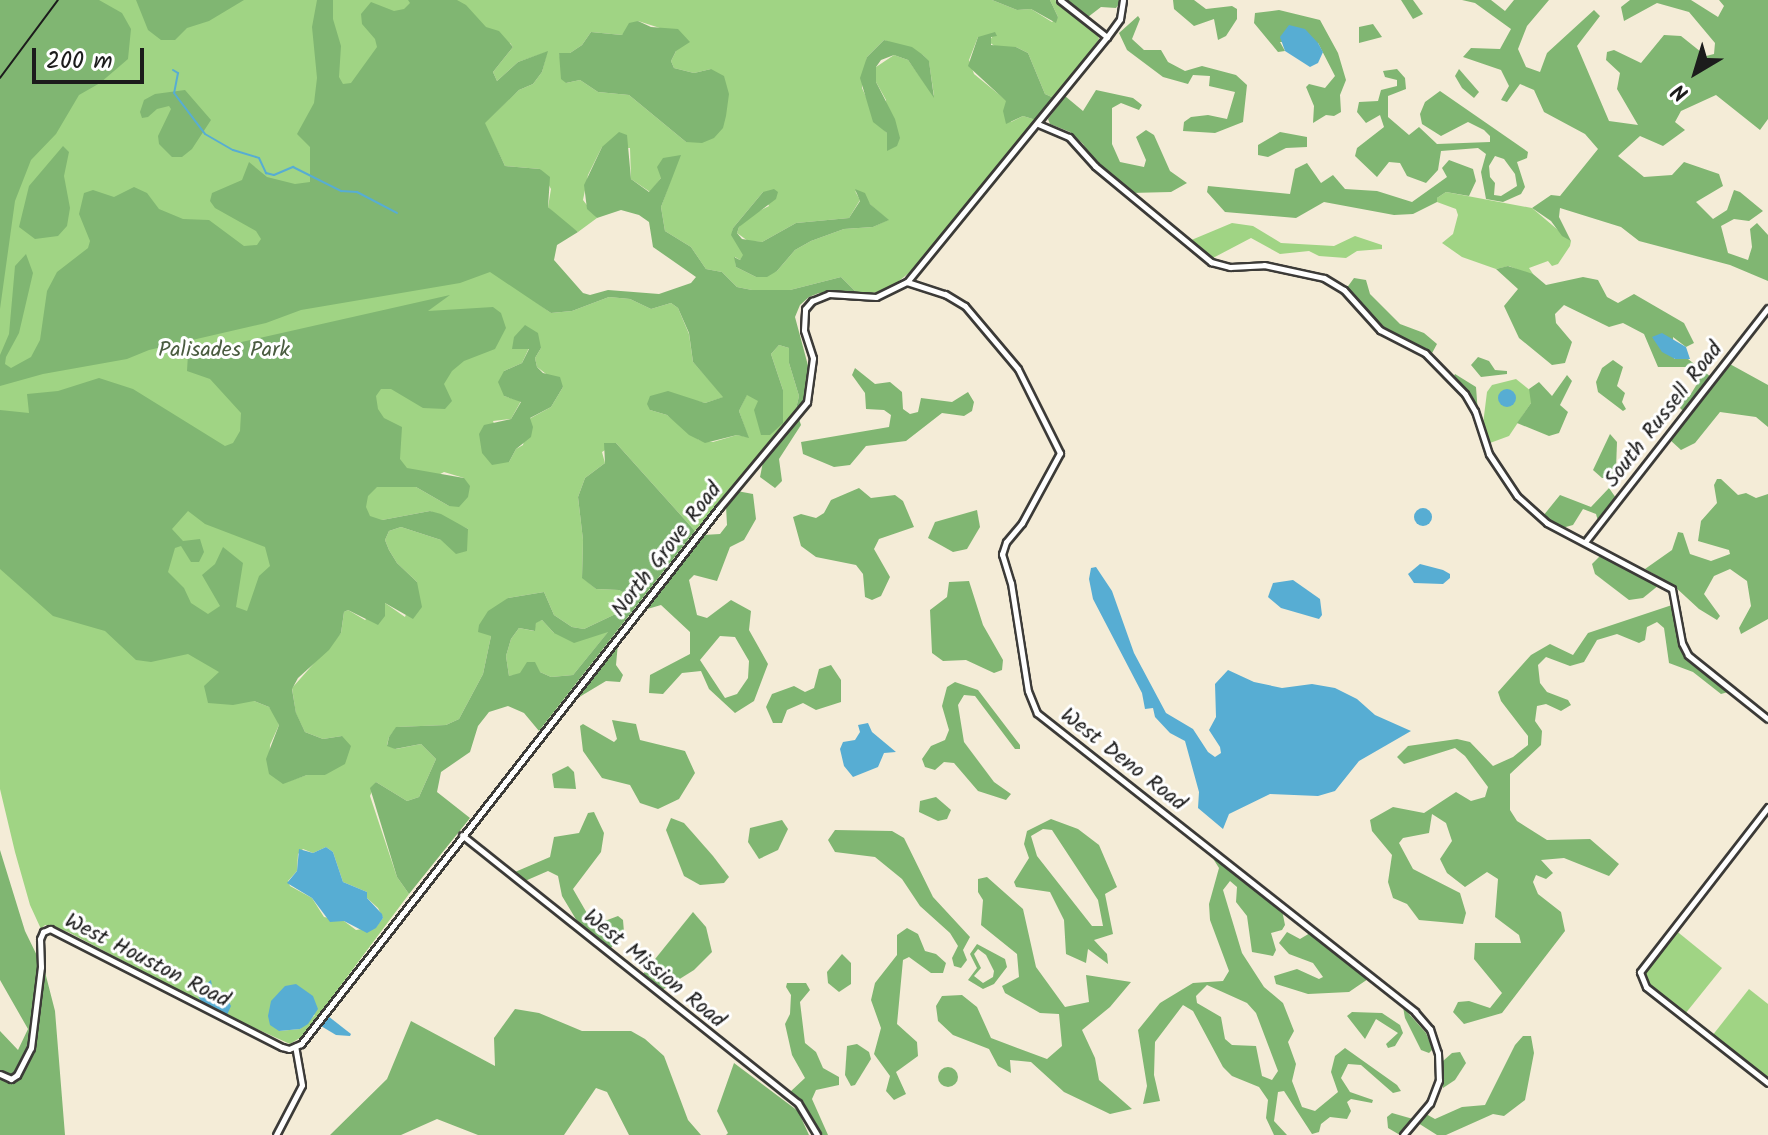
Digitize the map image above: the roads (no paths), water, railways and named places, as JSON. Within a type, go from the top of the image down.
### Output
[{"type":"street","points":[[1060,0],[1107,37]]},
{"type":"street","name":"North Grove Road","points":[[298,1046],[719,508],[807,402],[813,358],[804,330],[805,309],[812,301],[829,294],[876,297],[907,282],[1107,37],[1120,19],[1123,0]]},
{"type":"street","points":[[1038,124],[1069,137],[1095,166],[1211,262],[1230,267],[1264,265],[1324,278],[1344,290],[1380,330],[1425,353],[1464,393],[1475,411],[1489,454],[1517,496],[1547,523],[1672,589],[1682,643],[1688,655],[1768,719]]},
{"type":"street","name":"West Deno Road","points":[[907,282],[945,294],[965,306],[1018,369],[1045,416],[1060,453],[1022,523],[1006,542],[1002,554],[1011,583],[1028,691],[1037,713],[1415,1012],[1430,1029],[1438,1053],[1437,1092],[1403,1135]]},
{"type":"street","name":"South Russell Road","points":[[1585,542],[1768,308]]},
{"type":"street","points":[[1768,807],[1640,972],[1646,987],[1768,1083]]},
{"type":"street","name":"West Mission Road","points":[[462,835],[798,1103],[817,1135]]},
{"type":"street","name":"West Houston Road","points":[[0,1074],[11,1079],[17,1075],[31,1048],[41,967],[40,939],[48,930],[67,935],[282,1047],[298,1046]]},
{"type":"street","points":[[276,1135],[302,1085],[298,1046]]},
{"type":"water","points":[[1289,25],[1305,29],[1318,43],[1323,52],[1318,63],[1310,67],[1285,51],[1280,37]]},
{"type":"water","points":[[1662,333],[1686,347],[1690,359],[1675,359],[1662,352],[1652,337]]},
{"type":"water","points":[[1503,389],[1511,389],[1516,398],[1514,405],[1503,407],[1498,402],[1498,394]]},
{"type":"water","points":[[1423,508],[1432,517],[1423,526],[1414,517]]},
{"type":"water","points":[[1420,564],[1443,570],[1450,574],[1450,578],[1443,584],[1414,583],[1408,574]]},
{"type":"water","points":[[1096,567],[1112,591],[1134,653],[1166,713],[1193,729],[1208,752],[1215,757],[1221,753],[1220,747],[1209,730],[1216,717],[1215,684],[1228,670],[1254,682],[1282,688],[1312,684],[1335,688],[1357,699],[1375,715],[1411,731],[1359,761],[1335,791],[1318,796],[1270,794],[1229,814],[1223,829],[1198,808],[1199,792],[1185,741],[1170,733],[1155,717],[1153,708],[1145,709],[1142,693],[1093,599],[1089,579],[1091,568]]},
{"type":"water","points":[[1293,580],[1320,599],[1322,615],[1319,619],[1281,608],[1268,597],[1273,583]]},
{"type":"water","points":[[868,723],[872,732],[896,752],[884,753],[878,767],[853,777],[844,766],[840,749],[843,742],[855,740],[860,732],[858,725]]},
{"type":"water","points":[[326,847],[333,852],[343,882],[367,892],[367,898],[382,914],[383,918],[376,928],[367,933],[344,921],[330,922],[312,898],[287,883],[297,871],[299,849],[313,853]]},
{"type":"water","points":[[211,980],[213,992],[224,992],[231,1006],[227,1015],[201,1001],[196,992]]},
{"type":"water","points":[[296,984],[313,996],[318,1009],[308,1024],[300,1029],[279,1031],[270,1025],[271,1001],[285,986]]},
{"type":"water","points":[[328,1016],[350,1036],[336,1035],[321,1026]]},
{"type":"waterway","points":[[173,70],[178,73],[174,93],[205,134],[233,150],[259,158],[266,173],[274,175],[293,167],[341,191],[357,192],[397,213]]},
{"type":"railway","points":[[0,78],[58,0]]},
{"type":"park label","name":"Palisades Park","points":[[224,351]]}]
